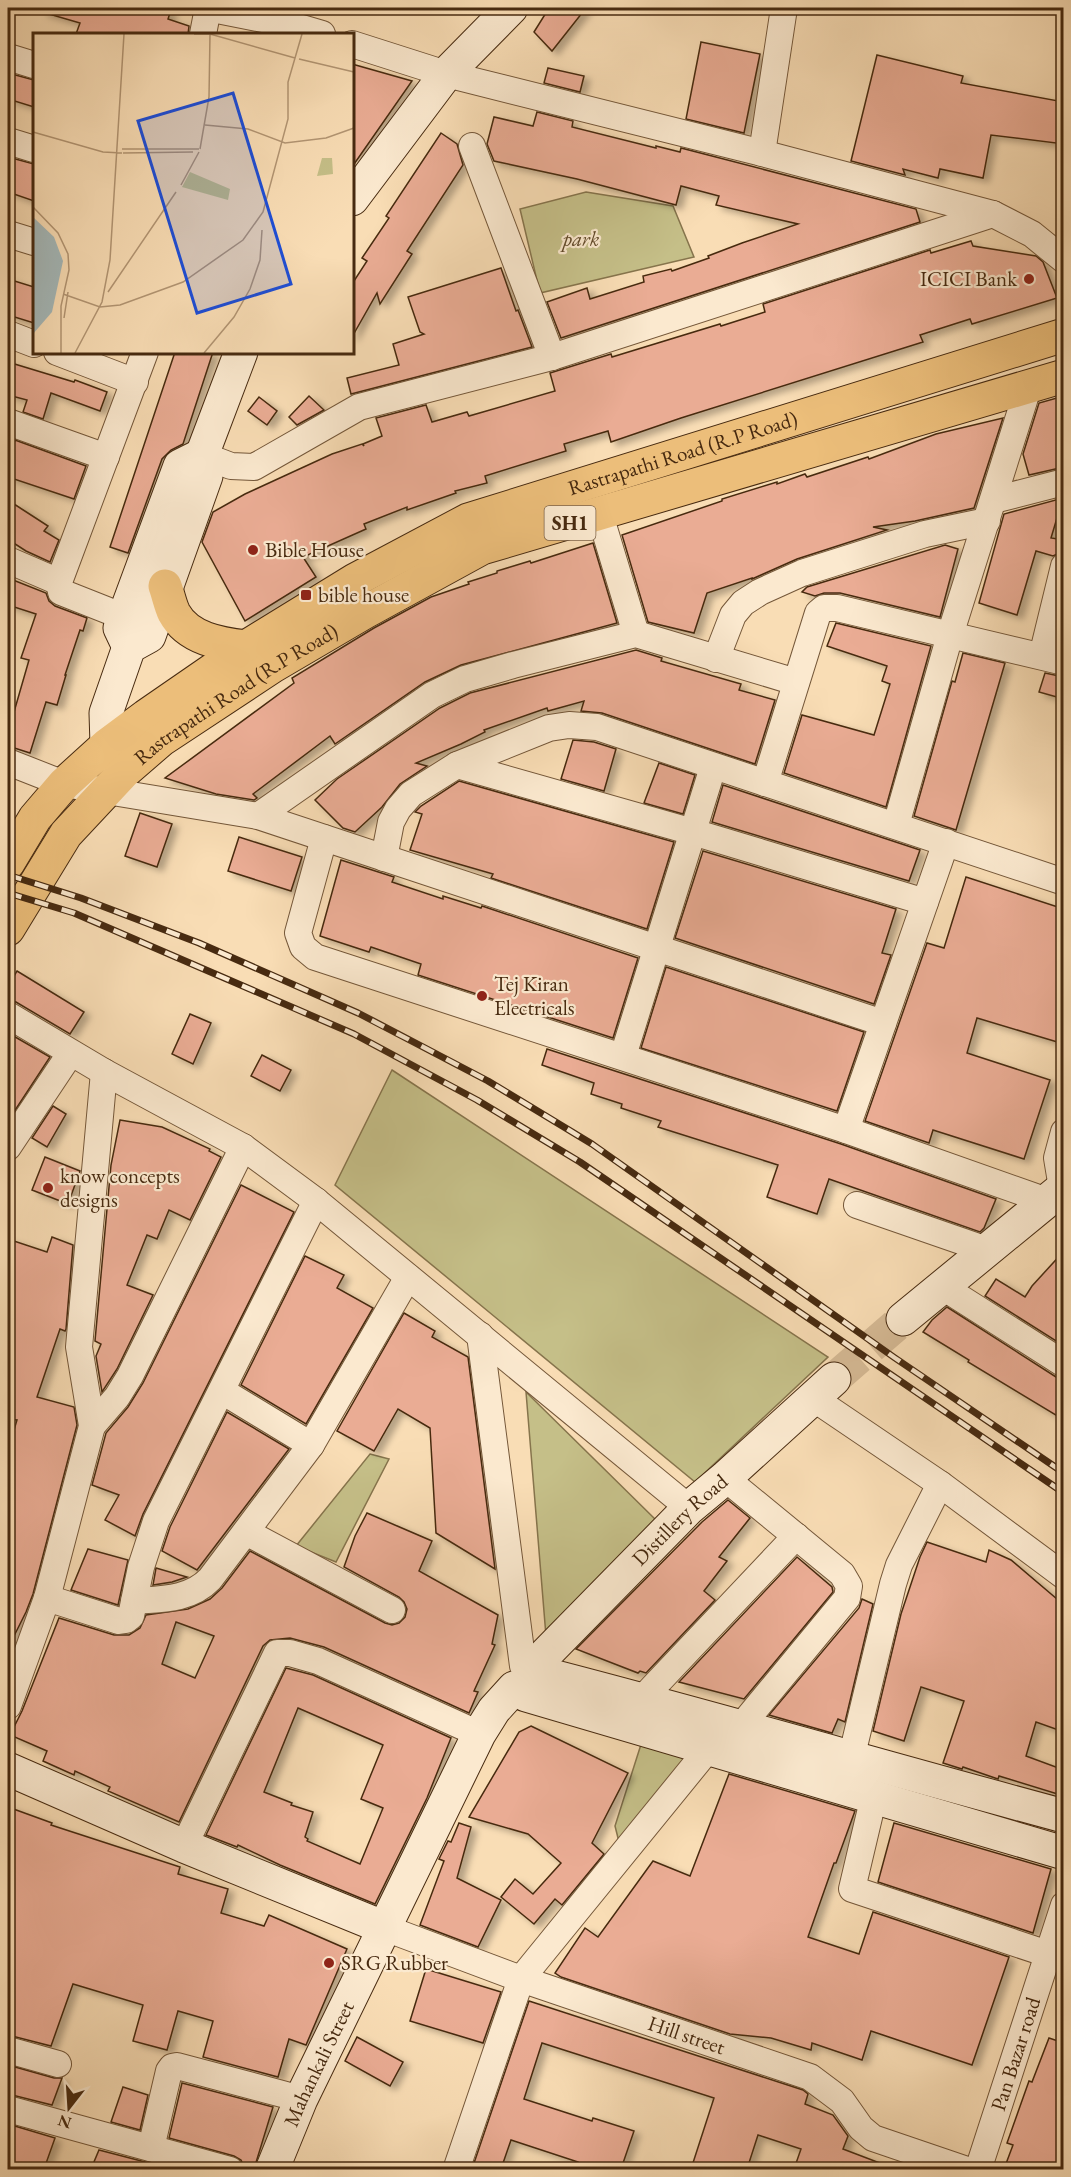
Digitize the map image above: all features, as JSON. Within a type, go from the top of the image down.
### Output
[{"type":"main road","name":"Rastrapathi Road (R.P Road)","points":[[112,770],[246,647],[355,580],[468,520],[1064,335]]},
{"type":"main road","name":"Rastrapathi Road (R.P Road)","points":[[112,770],[273,666],[482,548],[1064,376]]},
{"type":"main road","points":[[165,586],[175,615],[195,635],[222,644],[246,647]]},
{"type":"main road","name":"SH1","points":[[8,862],[35,818],[64,784],[112,770]]},
{"type":"main road","name":"SH1","points":[[8,929],[66,834],[112,770]]},
{"type":"street","points":[[203,33],[208,8],[288,22],[319,33]]},
{"type":"street","points":[[354,196],[446,74],[511,8]]},
{"type":"street","points":[[762,153],[784,8]]},
{"type":"street","points":[[354,45],[446,74],[762,153],[993,214],[1032,234],[1064,260]]},
{"type":"street","points":[[8,57],[33,65]]},
{"type":"street","points":[[8,141],[33,149]]},
{"type":"street","points":[[472,147],[552,357]]},
{"type":"street","points":[[129,647],[120,628],[180,466],[202,455],[231,466],[254,467],[358,407],[552,357],[993,214]]},
{"type":"street","points":[[8,234],[33,242]]},
{"type":"street","points":[[8,334],[33,344]]},
{"type":"street","points":[[62,354],[135,382]]},
{"type":"street","points":[[109,612],[61,592],[59,582],[144,354]]},
{"type":"street","points":[[112,770],[106,713],[129,647],[149,636],[206,476],[202,455],[240,354]]},
{"type":"street","points":[[896,825],[950,635],[1029,385]]},
{"type":"street","points":[[8,422],[106,457]]},
{"type":"street","points":[[716,659],[733,615],[743,603],[760,592],[802,573],[990,511],[1064,482]]},
{"type":"street","points":[[600,515],[636,634]]},
{"type":"street","points":[[8,560],[59,582]]},
{"type":"street","points":[[765,783],[818,613],[824,608],[837,608],[1053,659],[1064,566]]},
{"type":"street","points":[[258,816],[432,695],[465,679],[636,634],[796,682]]},
{"type":"street","points":[[384,858],[391,822],[398,809],[411,794],[457,765],[549,728],[569,725],[597,727],[1064,882]]},
{"type":"street","points":[[8,762],[64,784],[112,770],[258,816],[883,1023]]},
{"type":"street","points":[[457,765],[693,832],[925,902]]},
{"type":"street","points":[[623,1056],[713,766]]},
{"type":"street","points":[[324,838],[298,933],[303,947],[315,957],[846,1130],[1057,1192]]},
{"type":"street","points":[[846,1130],[946,842]]},
{"type":"street","points":[[8,1015],[70,1054],[243,1147],[315,1201],[689,1508]]},
{"type":"street","points":[[8,1147],[70,1054]]},
{"type":"street","points":[[8,1706],[47,1598],[92,1426],[79,1347],[104,1072]]},
{"type":"street","points":[[1057,1192],[1057,1158],[1064,1132]]},
{"type":"street","points":[[92,1426],[130,1376],[243,1147]]},
{"type":"street","points":[[903,1319],[1057,1192]]},
{"type":"street","points":[[47,1598],[119,1621],[126,1620],[130,1616],[147,1544],[156,1521],[315,1201]]},
{"type":"street","points":[[857,1205],[987,1250]]},
{"type":"street","points":[[134,1600],[176,1598],[201,1588],[311,1444],[408,1277]]},
{"type":"street","points":[[943,1287],[1064,1364]]},
{"type":"street","points":[[480,1335],[527,1678],[639,1713],[709,1748],[1064,1853]]},
{"type":"street","points":[[824,1388],[940,1484],[1064,1576]]},
{"type":"street","name":"Distillery Road","points":[[385,1928],[479,1734],[494,1710],[689,1508],[824,1388]]},
{"type":"street","points":[[222,1390],[311,1444]]},
{"type":"street","points":[[725,1478],[842,1574],[849,1586],[847,1598],[742,1725]]},
{"type":"street","points":[[851,1758],[892,1584],[899,1565],[940,1484]]},
{"type":"street","points":[[246,1532],[392,1610]]},
{"type":"street","points":[[639,1713],[796,1536]]},
{"type":"street","points":[[184,1846],[277,1653],[291,1653],[318,1661],[479,1734]]},
{"type":"street","points":[[639,1713],[742,1725],[851,1758],[1064,1816]]},
{"type":"street","points":[[456,2169],[521,1979],[709,1748]]},
{"type":"street","points":[[8,1769],[184,1846],[385,1928]]},
{"type":"street","points":[[874,1796],[852,1889],[1048,1954]]},
{"type":"street","name":"Pan Bazar road","points":[[978,2169],[1064,1905]]},
{"type":"street","name":"Hill street","points":[[385,1928],[521,1979],[810,2077],[842,2101],[861,2128],[873,2138],[967,2169]]},
{"type":"street","name":"Mahankali Street","points":[[272,2169],[301,2099],[385,1928]]},
{"type":"street","points":[[8,2050],[58,2064]]},
{"type":"street","points":[[151,2148],[169,2071],[172,2067],[177,2066],[301,2099]]},
{"type":"street","points":[[8,2109],[230,2169]]},
{"type":"green space","name":"park","points":[[586,192],[673,206],[694,257],[540,293],[520,209]]},
{"type":"green space","points":[[392,1070],[828,1357],[695,1482],[335,1185]]},
{"type":"green space","points":[[526,1392],[658,1522],[546,1636]]},
{"type":"green space","points":[[370,1454],[389,1459],[336,1562],[296,1546]]},
{"type":"green space","points":[[644,1735],[701,1753],[623,1858],[615,1826]]},
{"type":"building","points":[[43,8],[160,8],[171,10],[168,19],[189,26],[188,33],[76,33],[80,23],[42,12]]},
{"type":"building","points":[[549,8],[586,8],[552,51],[534,32]]},
{"type":"building","points":[[701,42],[760,54],[744,133],[686,119]]},
{"type":"building","points":[[877,55],[963,76],[961,83],[1064,102],[1064,144],[991,135],[983,178],[940,169],[938,178],[903,169],[905,175],[851,161]]},
{"type":"building","points":[[354,65],[412,81],[354,164]]},
{"type":"building","points":[[548,68],[584,76],[580,92],[544,83]]},
{"type":"building","points":[[8,73],[33,80],[33,107],[8,99]]},
{"type":"building","points":[[537,112],[573,121],[572,127],[656,148],[656,146],[680,152],[681,148],[916,209],[920,222],[561,338],[547,302],[587,288],[590,299],[644,282],[643,276],[671,269],[672,271],[798,224],[716,205],[719,196],[681,186],[676,205],[577,179],[494,161],[487,144],[494,117],[533,126]]},
{"type":"building","points":[[441,133],[457,144],[463,165],[407,251],[412,254],[380,304],[377,293],[354,333],[354,281],[367,261],[362,258],[389,218],[386,216]]},
{"type":"building","points":[[8,157],[33,164],[33,201],[8,192]]},
{"type":"building","points":[[971,241],[973,246],[1036,256],[1043,262],[1057,298],[972,324],[970,319],[920,335],[923,342],[611,442],[608,431],[564,444],[566,451],[485,476],[487,483],[455,491],[456,493],[407,510],[407,507],[364,524],[366,529],[303,557],[316,577],[245,621],[202,542],[213,512],[245,494],[332,454],[362,444],[364,446],[363,444],[382,436],[376,418],[426,405],[432,422],[467,412],[469,416],[555,391],[550,373],[720,324],[721,326],[765,312],[763,304],[930,250],[931,253]]},
{"type":"building","points":[[501,268],[532,347],[351,394],[347,378],[399,365],[393,344],[424,334],[420,332],[408,297]]},
{"type":"building","points":[[8,279],[33,287],[33,323],[8,315]]},
{"type":"building","points":[[174,354],[212,354],[183,444],[171,450],[162,459],[128,553],[110,547]]},
{"type":"building","points":[[8,362],[74,382],[75,380],[107,392],[100,411],[51,393],[43,419],[23,412],[27,400],[8,395]]},
{"type":"building","points":[[309,396],[324,410],[297,425],[289,417]]},
{"type":"building","points":[[1064,396],[1064,467],[1029,475],[1023,454],[1039,403]]},
{"type":"building","points":[[259,397],[277,411],[267,425],[248,411]]},
{"type":"building","points":[[1003,418],[974,508],[915,521],[873,527],[887,530],[797,559],[752,579],[707,593],[694,633],[648,622],[622,535],[777,482],[777,484],[805,474],[807,477],[868,457],[869,459],[936,434]]},
{"type":"building","points":[[15,440],[86,466],[74,499],[8,477],[8,464]]},
{"type":"building","points":[[1063,498],[1051,538],[1064,540],[1064,551],[1053,556],[1036,551],[1017,615],[979,603],[1004,514]]},
{"type":"building","points":[[14,504],[48,526],[44,531],[59,540],[50,562],[12,542],[14,539],[8,535],[8,514]]},
{"type":"building","points":[[593,543],[617,623],[461,665],[425,682],[335,744],[330,736],[253,794],[257,798],[254,800],[216,794],[165,778],[294,683],[292,678],[374,628],[431,597],[469,584],[468,582],[497,573],[497,571],[530,561],[531,563]]},
{"type":"building","points":[[945,545],[958,549],[940,617],[840,593],[824,593],[815,596],[802,592],[807,587]]},
{"type":"building","points":[[8,578],[46,593],[49,601],[55,606],[87,618],[83,631],[80,630],[57,705],[46,702],[30,753],[8,746],[8,710],[14,712],[29,660],[21,658],[36,614],[8,605]]},
{"type":"building","points":[[836,623],[931,646],[886,807],[784,773],[802,715],[874,735],[890,684],[882,681],[887,666],[827,646]]},
{"type":"building","points":[[636,650],[662,658],[661,661],[741,684],[739,690],[775,700],[755,764],[602,713],[581,711],[584,701],[548,711],[547,708],[484,730],[485,732],[461,744],[416,763],[427,766],[400,784],[382,807],[355,832],[343,828],[315,800],[337,779],[440,708],[470,693]]},
{"type":"building","points":[[963,653],[1005,663],[956,830],[914,816],[952,681],[955,682]]},
{"type":"building","points":[[1045,673],[1064,677],[1064,699],[1039,692]]},
{"type":"building","points":[[573,740],[594,742],[616,749],[604,791],[561,779]]},
{"type":"building","points":[[659,763],[695,775],[683,814],[644,803]]},
{"type":"building","points":[[459,781],[674,842],[647,929],[491,878],[493,874],[410,850],[422,814],[415,812]]},
{"type":"building","points":[[723,785],[920,850],[909,881],[712,822]]},
{"type":"building","points":[[140,813],[172,824],[157,867],[125,856]]},
{"type":"building","points":[[239,837],[302,857],[291,891],[228,871]]},
{"type":"building","points":[[703,851],[896,909],[882,953],[891,955],[874,1004],[675,938]]},
{"type":"building","points":[[341,860],[394,877],[392,882],[443,899],[443,896],[481,908],[482,906],[638,958],[613,1038],[418,975],[421,964],[371,947],[369,952],[320,936]]},
{"type":"building","points":[[966,877],[1064,909],[1064,1044],[977,1018],[967,1053],[1050,1080],[1024,1159],[933,1130],[929,1143],[865,1121],[927,943],[944,948]]},
{"type":"building","points":[[666,967],[864,1032],[837,1111],[641,1048]]},
{"type":"building","points":[[17,971],[84,1012],[70,1034],[16,1002],[8,1000],[8,987]]},
{"type":"building","points":[[190,1014],[211,1023],[193,1064],[172,1054]]},
{"type":"building","points":[[10,1034],[50,1057],[8,1121],[8,1037]]},
{"type":"building","points":[[547,1049],[841,1144],[996,1199],[984,1228],[980,1232],[829,1179],[817,1214],[767,1197],[778,1165],[658,1127],[661,1121],[621,1108],[622,1104],[591,1094],[594,1083],[542,1065]]},
{"type":"building","points":[[262,1055],[291,1070],[280,1091],[251,1076]]},
{"type":"building","points":[[53,1106],[66,1114],[47,1147],[32,1138]]},
{"type":"building","points":[[120,1120],[162,1127],[210,1149],[209,1151],[221,1157],[190,1220],[169,1210],[157,1239],[147,1235],[127,1285],[153,1295],[117,1369],[102,1392],[96,1356],[101,1344],[95,1341],[111,1165]]},
{"type":"building","points":[[45,1157],[80,1171],[68,1204],[32,1190]]},
{"type":"building","points":[[241,1185],[294,1212],[143,1514],[135,1536],[105,1520],[119,1495],[92,1485],[106,1433],[128,1407],[143,1383]]},
{"type":"building","points":[[52,1237],[73,1245],[66,1329],[65,1331],[60,1329],[37,1397],[74,1407],[77,1425],[33,1594],[8,1648],[8,1450],[17,1420],[8,1419],[8,1239],[47,1252]]},
{"type":"building","points":[[1064,1251],[1064,1346],[985,1296],[996,1279],[1025,1297]]},
{"type":"building","points":[[305,1256],[344,1275],[337,1288],[373,1308],[306,1424],[241,1385]]},
{"type":"building","points":[[947,1307],[1056,1377],[1064,1379],[1064,1420],[923,1332],[932,1320]]},
{"type":"building","points":[[404,1313],[435,1331],[432,1337],[468,1357],[495,1569],[436,1533],[430,1428],[398,1409],[374,1451],[337,1431]]},
{"type":"building","points":[[227,1412],[289,1449],[197,1570],[162,1551],[170,1527]]},
{"type":"building","points":[[728,1500],[750,1518],[719,1557],[727,1561],[704,1591],[715,1600],[646,1673],[640,1671],[638,1673],[576,1649],[702,1522]]},
{"type":"building","points":[[367,1513],[432,1541],[419,1571],[498,1615],[492,1644],[495,1645],[474,1691],[478,1692],[469,1713],[324,1647],[290,1638],[270,1640],[263,1646],[179,1822],[108,1791],[110,1787],[75,1771],[74,1775],[43,1761],[47,1751],[10,1735],[59,1618],[114,1635],[129,1635],[140,1628],[146,1615],[188,1609],[210,1599],[222,1588],[250,1551],[385,1623],[392,1625],[399,1623],[405,1617],[407,1609],[404,1602],[344,1567],[355,1536]],"holes":[[[176,1622],[214,1636],[195,1678],[162,1664]]]},
{"type":"building","points":[[927,1542],[986,1562],[989,1550],[1011,1560],[1064,1605],[1064,1732],[1036,1722],[1026,1756],[1064,1770],[1064,1796],[999,1776],[998,1779],[943,1763],[964,1701],[921,1687],[904,1741],[873,1731],[901,1614]]},
{"type":"building","points":[[88,1549],[128,1560],[118,1605],[71,1590]]},
{"type":"building","points":[[797,1557],[832,1587],[833,1592],[744,1699],[679,1682]]},
{"type":"building","points":[[156,1568],[187,1577],[153,1585]]},
{"type":"building","points":[[862,1599],[873,1604],[845,1722],[838,1719],[832,1733],[769,1715],[859,1608]]},
{"type":"building","points":[[286,1668],[313,1675],[451,1738],[427,1798],[375,1904],[238,1845],[237,1847],[206,1835]],"holes":[[[298,1708],[383,1745],[361,1799],[383,1808],[360,1864],[307,1841],[305,1837],[313,1812],[291,1805],[292,1803],[264,1792]]]},
{"type":"building","points":[[531,1726],[628,1773],[592,1843],[604,1854],[562,1905],[555,1899],[534,1924],[501,1897],[515,1879],[533,1894],[561,1863],[528,1834],[469,1817],[519,1732]]},
{"type":"building","points":[[729,1774],[855,1811],[808,1937],[859,1954],[873,1912],[1009,1957],[972,2065],[871,2031],[862,2060],[812,2043],[811,2050],[771,2038],[730,2034],[561,1977],[555,1973],[585,1928],[598,1937],[653,1861],[690,1876]]},
{"type":"building","points":[[8,1807],[52,1823],[51,1825],[180,1867],[178,1874],[228,1889],[221,1913],[264,1926],[269,1915],[347,1949],[306,2045],[289,2039],[278,2077],[203,2057],[213,2021],[178,2011],[167,2050],[133,2041],[143,2005],[73,1984],[51,2046],[8,2035]]},
{"type":"building","points":[[459,1823],[471,1827],[457,1878],[501,1900],[478,1947],[420,1925],[444,1861],[439,1859],[448,1841],[451,1842]]},
{"type":"building","points":[[894,1823],[1051,1869],[1033,1933],[878,1882]]},
{"type":"building","points":[[426,1969],[501,1992],[483,2043],[410,2021]]},
{"type":"building","points":[[529,2001],[803,2090],[808,2094],[805,2104],[833,2115],[848,2136],[843,2149],[893,2169],[794,2169],[801,2149],[758,2135],[747,2169],[691,2169],[714,2098],[542,2043],[524,2099],[592,2121],[593,2118],[634,2131],[621,2169],[576,2169],[578,2162],[511,2140],[501,2169],[472,2169]]},
{"type":"building","points":[[357,2037],[403,2062],[390,2086],[345,2061]]},
{"type":"building","points":[[1049,2038],[1064,2043],[1064,2169],[1004,2169],[1013,2145],[1007,2143],[1029,2081],[1032,2082]]},
{"type":"building","points":[[8,2065],[54,2078],[62,2078],[52,2105],[8,2094]]},
{"type":"building","points":[[182,2083],[273,2107],[254,2169],[245,2169],[241,2160],[234,2156],[169,2138]]},
{"type":"building","points":[[123,2087],[148,2095],[140,2130],[111,2122]]},
{"type":"building","points":[[8,2124],[55,2138],[44,2169],[8,2169]]},
{"type":"building","points":[[99,2150],[172,2169],[91,2169]]},
{"type":"tunnel","points":[[834,1379],[903,1319]]},
{"type":"railway","points":[[8,875],[81,898],[199,943],[358,1013],[488,1081],[592,1144],[895,1358],[1064,1473]]},
{"type":"railway","points":[[8,893],[74,913],[354,1034],[477,1100],[580,1162],[1064,1493]]},
{"type":"place","name":"ICICI Bank","points":[[1029,279]]},
{"type":"place","name":"Bible House","points":[[253,550]]},
{"type":"place","name":"bible house","points":[[306,595]]},
{"type":"place","name":"Tej Kiran Electricals","points":[[482,996]]},
{"type":"place","name":"know concepts designs","points":[[48,1188]]},
{"type":"place","name":"SRG Rubber","points":[[329,1963]]}]
